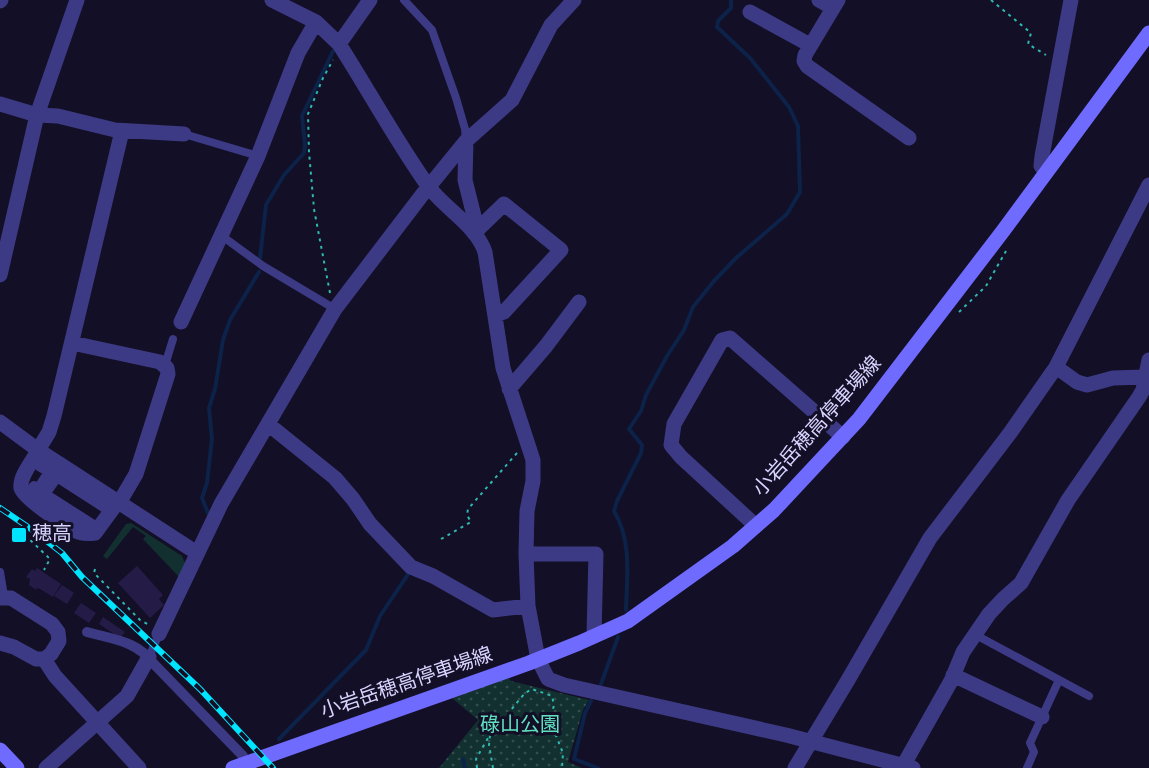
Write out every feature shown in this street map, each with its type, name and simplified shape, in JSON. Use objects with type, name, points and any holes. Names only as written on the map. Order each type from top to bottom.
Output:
[{"type":"main road","name":"小岩岳穂高停車場線","points":[[238,762],[538,659],[594,636],[628,621],[733,546],[774,510],[843,437],[916,345],[1149,33]]},
{"type":"main road","points":[[0,750],[16,768]]},
{"type":"street","points":[[0,275],[37,115],[76,0]]},
{"type":"street","points":[[272,0],[316,22],[339,44],[429,187],[483,243],[496,315],[499,348],[534,471],[527,511],[528,606],[538,659],[548,679],[564,686],[629,699],[908,767],[963,652],[974,634],[1003,598],[1021,583],[1068,500],[1139,397],[1143,390],[1149,360]]},
{"type":"street","points":[[339,44],[370,0]]},
{"type":"street","points":[[160,632],[221,504],[334,308],[466,141],[512,100],[551,26],[574,0]]},
{"type":"street","points":[[819,0],[835,4],[805,55],[804,61],[807,66],[909,138]]},
{"type":"street","points":[[1046,172],[1041,166],[1042,156],[1071,0]]},
{"type":"street","points":[[750,12],[810,45]]},
{"type":"street","points":[[181,322],[258,156],[298,53],[316,22]]},
{"type":"street","points":[[0,104],[37,115],[58,116],[122,131],[184,134]]},
{"type":"street","points":[[72,343],[160,362],[167,368],[168,374],[136,474],[112,504],[95,533],[88,534],[77,531],[30,500],[21,488],[21,481],[49,432],[122,131]]},
{"type":"street","points":[[466,141],[465,180],[475,220],[474,233]]},
{"type":"street","points":[[795,768],[930,538],[1010,433],[1056,367],[1149,185]]},
{"type":"street","points":[[474,233],[504,204],[561,250],[504,312],[496,315]]},
{"type":"street","points":[[509,389],[546,346],[579,302]]},
{"type":"street","points":[[756,526],[681,458],[671,445],[674,424],[722,340],[730,338],[843,437]]},
{"type":"street","points":[[1056,367],[1077,382],[1087,385],[1113,378],[1144,377]]},
{"type":"street","points":[[0,422],[112,504]]},
{"type":"street","points":[[268,424],[335,478],[370,524],[411,567],[433,576],[493,610],[528,606]]},
{"type":"street","points":[[112,504],[105,508],[57,477],[45,494],[92,524],[80,525],[33,494],[31,490],[34,486],[38,489],[49,472],[39,466],[47,463],[104,500],[112,504],[197,553]]},
{"type":"street","points":[[526,554],[596,554],[594,636]]},
{"type":"street","points":[[0,643],[14,647],[36,659],[51,654],[59,640],[58,632],[52,624],[11,598],[2,597]]},
{"type":"street","points":[[87,632],[137,647],[149,657],[238,762]]},
{"type":"street","points":[[46,768],[96,721],[127,696],[149,657]]},
{"type":"street","points":[[44,658],[55,676],[139,768]]},
{"type":"street","points":[[953,675],[1042,717]]},
{"type":"lane","points":[[404,0],[432,30],[456,98],[466,141]]},
{"type":"lane","points":[[184,134],[258,156]]},
{"type":"lane","points":[[222,236],[262,266],[334,308]]},
{"type":"lane","points":[[165,365],[173,339]]},
{"type":"lane","points":[[0,572],[2,597]]},
{"type":"lane","points":[[149,657],[160,632]]},
{"type":"lane","points":[[974,634],[1089,696]]},
{"type":"lane","points":[[1028,768],[1034,752],[1030,743],[1059,680]]},
{"type":"path","points":[[990,0],[1031,33],[1028,44],[1052,59],[1060,59]]},
{"type":"path","points":[[334,308],[314,209],[308,114],[323,78],[337,53],[339,44]]},
{"type":"path","points":[[441,539],[471,522],[467,515],[468,509],[527,442]]},
{"type":"path","points":[[25,535],[50,559],[44,570]]},
{"type":"path","points":[[95,570],[94,573],[140,620],[160,632]]},
{"type":"path","points":[[477,768],[476,759],[490,735],[525,693],[532,689],[552,696],[554,705],[550,721],[563,753],[562,768]]},
{"type":"path","points":[[490,735],[489,745],[493,768]]},
{"type":"green space","points":[[131,523],[182,556],[185,563],[179,577],[143,539],[146,536],[133,527],[107,559],[103,556],[126,524]]},
{"type":"green space","name":"碌山公園","points":[[509,678],[511,681],[589,700],[583,710],[568,762],[582,768],[439,768],[478,720],[452,698]]},
{"type":"building","points":[[137,566],[163,595],[159,599],[164,605],[150,618],[118,583]]},
{"type":"building","name":"穂高","points":[[37,568],[61,584],[53,597],[29,585],[30,579],[26,577],[32,569],[35,571]]},
{"type":"building","points":[[62,585],[74,593],[67,604],[54,596]]},
{"type":"building","points":[[81,603],[96,613],[89,623],[74,613]]},
{"type":"building","points":[[103,617],[125,632],[120,638],[99,624]]},
{"type":"waterway","points":[[626,610],[626,547],[624,534],[614,511],[641,453],[642,445],[629,429],[641,411],[646,395],[667,356],[684,330],[693,307],[736,258],[787,214],[800,192],[798,126],[789,107],[750,58],[717,27],[718,21],[731,8],[731,0]]},
{"type":"waterway","points":[[260,258],[266,205],[284,175],[304,153],[302,116],[333,51]]},
{"type":"waterway","points":[[208,513],[202,498],[207,483],[212,439],[209,408],[215,389],[223,340],[230,320],[259,272]]},
{"type":"waterway","points":[[279,739],[366,650],[380,616],[409,573]]},
{"type":"waterway","points":[[601,684],[618,637]]},
{"type":"waterway","points":[[591,701],[585,713],[574,759],[598,768]]},
{"type":"waterway","points":[[463,759],[465,768]]},
{"type":"railway","points":[[0,508],[62,553],[82,577],[200,689],[273,768]]},
{"type":"place","name":"穂高","points":[[19,535]]}]
